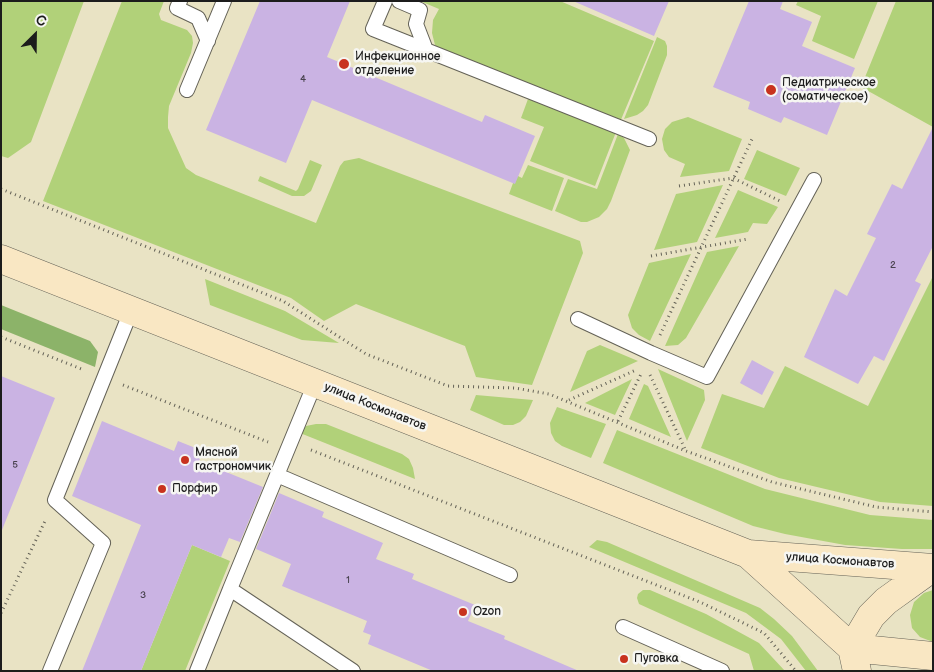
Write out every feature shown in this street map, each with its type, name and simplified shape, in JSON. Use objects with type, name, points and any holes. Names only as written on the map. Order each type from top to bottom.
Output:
[{"type":"main road","name":"улица Космонавтов","points":[[1,259],[748,554],[932,568]]},
{"type":"main road","name":"улица Космонавтов","points":[[748,554],[854,660]]},
{"type":"main road","points":[[932,568],[886,600],[871,616],[854,660],[933,656]]},
{"type":"lane","points":[[180,1],[177,8],[198,18],[208,41]]},
{"type":"lane","points":[[187,90],[224,1]]},
{"type":"lane","points":[[385,1],[373,29],[649,139]]},
{"type":"lane","points":[[399,1],[420,10],[416,24],[426,50]]},
{"type":"lane","points":[[578,319],[648,359],[707,377],[814,180]]},
{"type":"lane","points":[[50,671],[103,543],[55,500],[131,311]]},
{"type":"lane","points":[[197,671],[314,383]]},
{"type":"lane","points":[[277,475],[510,575]]},
{"type":"lane","points":[[230,589],[353,671]]},
{"type":"lane","points":[[623,627],[722,671]]},
{"type":"path","points":[[618,421],[753,137]]},
{"type":"path","points":[[679,186],[733,178],[798,210]]},
{"type":"path","points":[[1,189],[283,301],[366,354],[448,386],[515,388],[549,394],[568,400],[686,451],[772,482],[876,508],[933,512]]},
{"type":"path","points":[[651,256],[748,239]]},
{"type":"path","points":[[1,337],[287,449],[310,450],[700,602],[764,633],[796,671]]},
{"type":"path","points":[[568,400],[648,359]]},
{"type":"path","points":[[648,359],[686,451]]},
{"type":"path","points":[[1,613],[55,500]]},
{"type":"green space","points":[[1,1],[84,1],[31,142],[8,158],[1,156]]},
{"type":"green space","points":[[122,1],[164,1],[159,14],[161,20],[187,30],[192,36],[191,53],[169,106],[168,128],[186,168],[196,175],[316,223],[340,166],[344,161],[359,158],[580,241],[583,253],[532,385],[476,377],[465,346],[356,304],[324,321],[291,298],[43,201]]},
{"type":"green space","points":[[420,1],[560,1],[654,41],[620,122],[446,54],[435,45],[432,33],[433,20],[439,9]]},
{"type":"green space","points":[[798,1],[878,1],[854,59],[812,41],[821,16],[796,5]]},
{"type":"green space","points":[[896,1],[933,1],[933,127],[861,87]]},
{"type":"green space","points":[[657,37],[665,41],[667,55],[648,105],[637,115],[624,119]]},
{"type":"green space","points":[[528,99],[616,132],[595,186],[530,161],[544,127],[521,118]]},
{"type":"green space","points":[[688,117],[742,139],[729,171],[680,177],[685,164],[669,157],[664,150],[662,139],[665,129],[672,122]]},
{"type":"green space","points":[[618,134],[624,138],[630,150],[607,209],[599,217],[587,222],[581,222],[555,211],[568,179],[597,189]]},
{"type":"green space","points":[[757,150],[800,168],[786,196],[744,179]]},
{"type":"green space","points":[[310,160],[322,165],[311,191],[304,196],[292,196],[258,181],[260,176],[296,191]]},
{"type":"green space","points":[[528,165],[564,178],[552,211],[509,194],[516,175],[522,178]]},
{"type":"green space","points":[[723,185],[697,242],[654,250],[676,194]]},
{"type":"green space","points":[[738,190],[778,207],[767,224],[753,223],[748,232],[715,238]]},
{"type":"green space","points":[[739,246],[686,338],[678,345],[665,346],[707,252]]},
{"type":"green space","points":[[691,254],[650,341],[639,335],[632,328],[628,315],[649,263]]},
{"type":"green space","points":[[933,276],[933,506],[880,502],[779,478],[701,448],[722,394],[764,408],[785,366],[868,406]]},
{"type":"green space","points":[[205,279],[285,311],[339,343],[302,340],[210,305]]},
{"type":"green space","points":[[1,305],[90,341],[98,352],[95,367],[1,329]]},
{"type":"green space","points":[[600,345],[638,361],[570,392],[587,351]]},
{"type":"green space","points":[[658,369],[704,390],[705,400],[687,441]]},
{"type":"green space","points":[[632,379],[615,415],[585,403]]},
{"type":"green space","points":[[644,384],[648,386],[671,437],[629,419]]},
{"type":"green space","points":[[476,395],[533,400],[526,416],[520,422],[513,425],[504,425],[470,410]]},
{"type":"green space","points":[[557,407],[606,424],[591,458],[562,446],[555,441],[551,433],[550,423]]},
{"type":"green space","points":[[326,424],[402,454],[409,459],[415,479],[300,433],[306,426]]},
{"type":"green space","points":[[617,430],[765,489],[870,515],[933,520],[933,549],[845,545],[753,526],[603,463]]},
{"type":"green space","points":[[597,540],[607,542],[760,608],[792,636],[818,671],[806,671],[781,639],[746,613],[589,547]]},
{"type":"green space","points":[[192,545],[230,561],[185,671],[141,671]]},
{"type":"green space","points":[[643,590],[650,590],[706,614],[759,643],[785,671],[754,671],[749,654],[639,604],[638,594]]},
{"type":"green space","points":[[933,590],[933,642],[920,637],[912,628],[910,615],[914,602],[924,593]]},
{"type":"building","points":[[260,1],[350,1],[327,57],[482,122],[485,115],[535,136],[515,184],[312,100],[286,163],[206,130]]},
{"type":"building","points":[[573,1],[669,1],[654,36]]},
{"type":"building","points":[[749,1],[783,1],[780,9],[812,22],[802,46],[855,68],[827,135],[784,117],[781,123],[748,109],[750,102],[713,87]]},
{"type":"building","points":[[933,127],[933,246],[915,281],[921,284],[884,361],[874,356],[858,384],[804,357],[835,289],[847,296],[876,238],[867,234],[892,184],[902,189]]},
{"type":"building","points":[[752,360],[774,372],[762,395],[740,383]]},
{"type":"building","points":[[1,376],[55,398],[2,530],[1,529]]},
{"type":"building","name":"Порфир","points":[[102,421],[174,451],[178,441],[203,451],[199,461],[263,487],[240,542],[229,538],[221,557],[192,545],[141,671],[82,671],[141,525],[72,496]]},
{"type":"building","points":[[279,493],[324,512],[322,517],[383,543],[376,559],[414,574],[412,579],[475,605],[468,621],[505,636],[504,639],[579,671],[433,671],[368,644],[371,635],[363,632],[367,621],[282,586],[291,564],[256,549]]},
{"type":"place","name":"Инфекционное отделение","points":[[344,64]]},
{"type":"place","name":"Педиатрическое (соматическое)","points":[[771,90]]},
{"type":"place","name":"Мясной гастрономчик","points":[[185,460]]},
{"type":"place","name":"Порфир","points":[[162,489]]},
{"type":"place","name":"Ozon","points":[[463,612]]},
{"type":"place","name":"Пуговка","points":[[624,659]]}]
